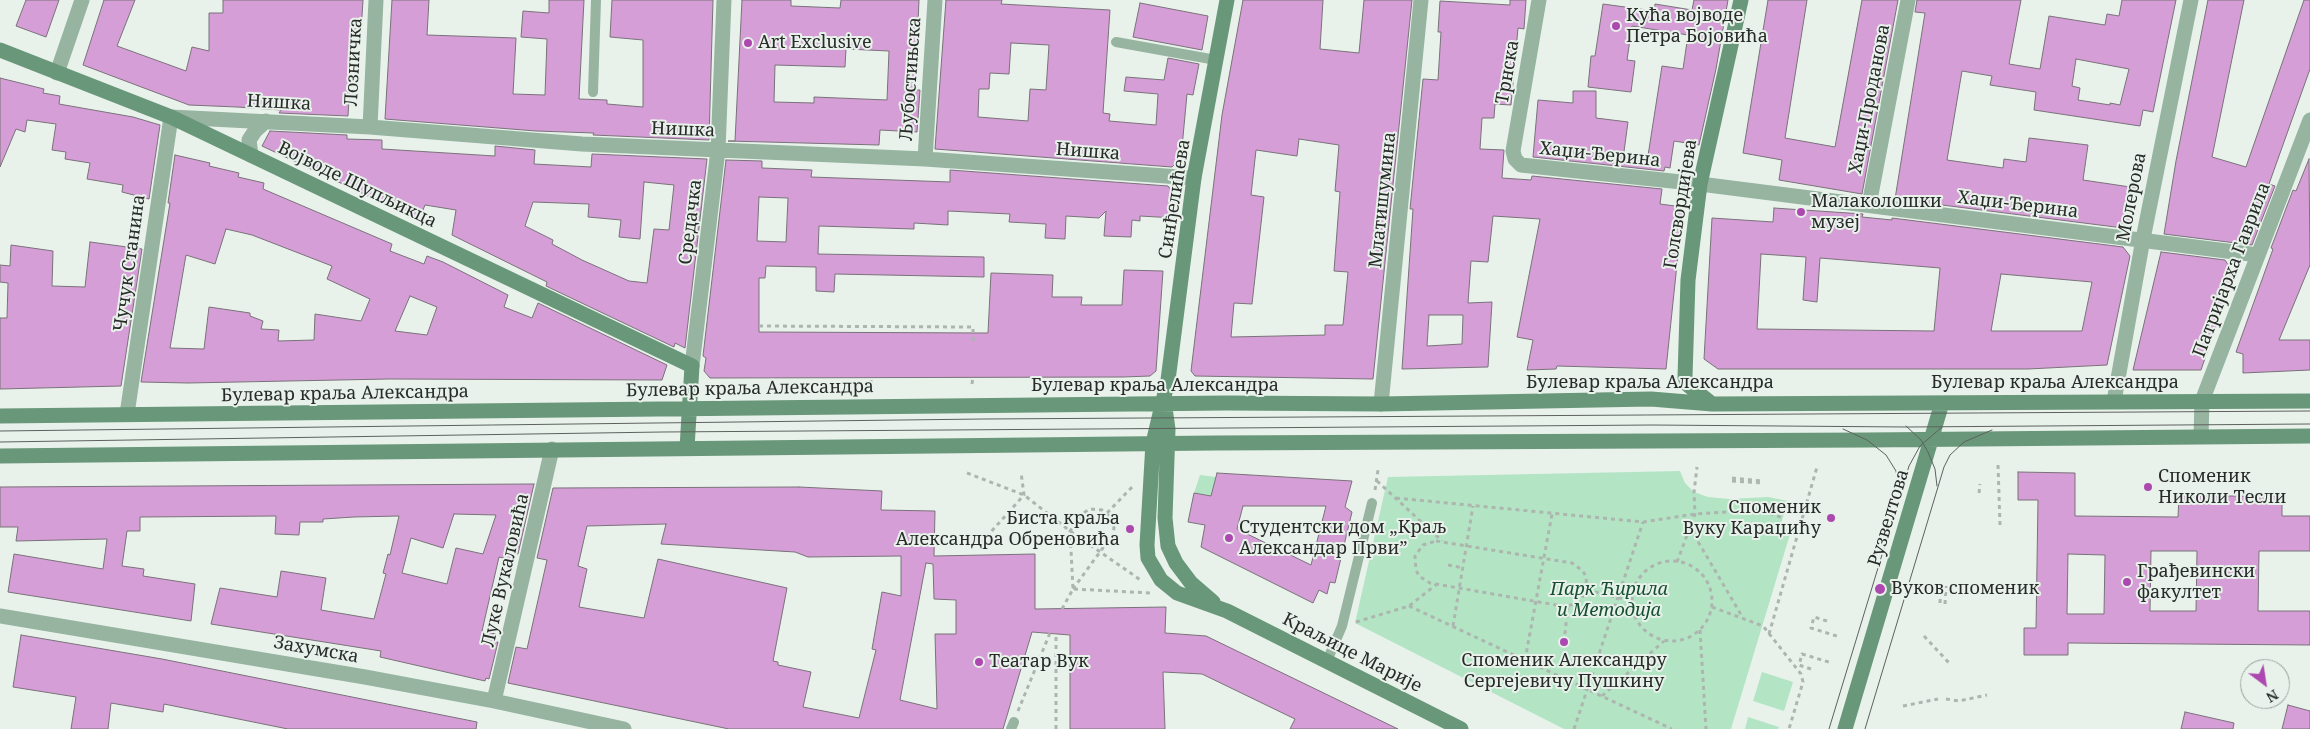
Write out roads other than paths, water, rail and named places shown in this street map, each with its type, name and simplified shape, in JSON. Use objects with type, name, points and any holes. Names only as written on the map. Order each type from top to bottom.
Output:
[{"type":"main road","name":"Синђелићева","points":[[1164,404],[1194,178],[1227,0]]},
{"type":"main road","name":"Голсвордијева","points":[[1712,404],[1688,385],[1684,373],[1688,280],[1700,184],[1741,0]]},
{"type":"main road","name":"Војводе Шупљикца","points":[[0,50],[171,117],[692,366]]},
{"type":"main road","name":"Средачка","points":[[688,448],[692,366]]},
{"type":"main road","name":"Булевар краља Александра","points":[[0,416],[689,408],[1381,404],[1651,398],[1712,404],[2310,401]]},
{"type":"main road","name":"Рузвелтова","points":[[1846,729],[1942,403]]},
{"type":"main road","name":"Краљице Марије","points":[[1164,404],[1147,545],[1148,558],[1161,580],[1177,593],[1226,611],[1327,660],[1461,729]]},
{"type":"main road","points":[[0,456],[1160,443],[1932,440],[2310,436]]},
{"type":"main road","name":"Краљице Марије","points":[[1160,443],[1168,546],[1176,563],[1191,583],[1226,611]]},
{"type":"street","points":[[57,73],[82,0]]},
{"type":"street","name":"Лозничка","points":[[370,127],[376,0]]},
{"type":"street","name":"Средачка","points":[[692,366],[718,150],[724,0]]},
{"type":"street","name":"Љубостињска","points":[[925,160],[935,0]]},
{"type":"street","name":"Млатишумина","points":[[1381,404],[1421,0]]},
{"type":"street","name":"Трнска","points":[[1513,151],[1540,0]]},
{"type":"street","name":"Хаџи-Проданова","points":[[1870,205],[1908,0]]},
{"type":"street","name":"Молерова","points":[[2114,401],[2143,239],[2190,0]]},
{"type":"street","name":"Нишка","points":[[171,117],[370,127],[515,140],[925,160],[1194,178]]},
{"type":"street","name":"Чучук Станина","points":[[127,414],[171,117]]},
{"type":"street","name":"Патријарха Гаврила","points":[[2201,436],[2202,401],[2310,120]]},
{"type":"street","points":[[251,155],[249,140],[266,121]]},
{"type":"street","name":"Хаџи-Ђерина","points":[[1513,151],[1515,160],[1521,164],[1700,184],[2258,255]]},
{"type":"street","name":"Луке Вукаловића","points":[[494,701],[552,449]]},
{"type":"street","name":"Захумска","points":[[0,616],[494,701],[569,724],[624,729]]},
{"type":"lane","points":[[593,92],[596,0]]},
{"type":"lane","points":[[1116,42],[1216,60]]},
{"type":"lane","points":[[1327,660],[1342,626],[1372,503]]},
{"type":"tram line","points":[[0,431],[983,419],[2310,411]]},
{"type":"tram line","points":[[0,442],[662,432],[1653,425],[1908,427],[2310,424]]},
{"type":"tram line","points":[[1906,426],[1921,440],[1928,452],[1935,469],[1937,486]]},
{"type":"tram line","points":[[1829,729],[1909,466],[1920,446],[1942,427]]},
{"type":"tram line","points":[[1843,429],[1867,440],[1886,455],[1896,471],[1899,491]]},
{"type":"tram line","points":[[1865,729],[1944,467],[1950,455],[1964,442],[1992,430]]},
{"type":"place","name":"Кућа војводе Петра Бојовића","points":[[1616,26]]},
{"type":"place","name":"Art Exclusive","points":[[748,43]]},
{"type":"place","name":"Малаколошки музеј","points":[[1801,212]]},
{"type":"place","name":"Споменик Николи Тесли","points":[[2148,487]]},
{"type":"place","name":"Споменик Вуку Караџићу","points":[[1831,518]]},
{"type":"place","name":"Биста краља Александра Обреновића","points":[[1130,529]]},
{"type":"place","name":"Студентски дом „Краљ Александар Први”","points":[[1229,538]]},
{"type":"place","name":"Грађевински факултет","points":[[2127,582]]},
{"type":"place","name":"Вуков споменик","points":[[1880,589]]},
{"type":"place","name":"Споменик Александру Сергејевичу Пушкину","points":[[1564,642]]},
{"type":"place","name":"Театар Вук","points":[[979,662]]},
{"type":"park label","name":"Парк Ћирила и Методија","points":[[1609,600]]}]
